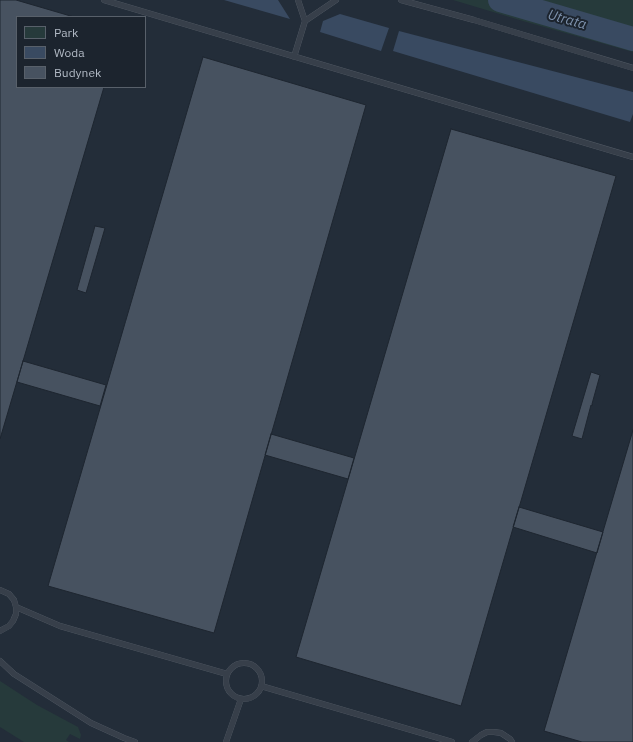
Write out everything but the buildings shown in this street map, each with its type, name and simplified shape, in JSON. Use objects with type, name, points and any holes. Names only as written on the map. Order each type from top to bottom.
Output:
[{"type":"lane","points":[[104,0],[633,157]]},
{"type":"lane","points":[[294,57],[305,20],[298,0]]},
{"type":"lane","points":[[305,20],[336,0]]},
{"type":"lane","points":[[401,0],[474,20],[633,68]]},
{"type":"lane","points":[[0,590],[10,594],[16,607],[14,621],[0,631]]},
{"type":"lane","points":[[16,607],[60,626],[227,674]]},
{"type":"lane","points":[[0,661],[14,674],[90,723],[135,742]]},
{"type":"lane","points":[[242,663],[249,664],[259,670],[262,681],[261,686],[259,691],[251,698],[241,699],[231,694],[228,690],[226,685],[227,674],[229,670],[236,665],[242,663]]},
{"type":"lane","points":[[261,686],[452,742]]},
{"type":"lane","points":[[226,742],[241,699]]},
{"type":"lane","points":[[229,731],[230,742]]},
{"type":"lane","points":[[472,742],[481,734],[494,732],[501,733],[512,742]]},
{"type":"green space","points":[[453,0],[633,0],[633,52],[523,21]]},
{"type":"green space","points":[[0,681],[37,705],[78,727],[81,735],[80,739],[70,734],[66,740],[69,742],[24,742],[0,727]]},
{"type":"water","points":[[224,0],[278,0],[290,19]]},
{"type":"water","points":[[340,14],[389,28],[381,51],[320,32],[323,21]]},
{"type":"water","points":[[399,31],[633,92],[633,114],[630,122],[393,51]]},
{"type":"waterway","name":"Utrata","points":[[500,0],[633,39]]}]
